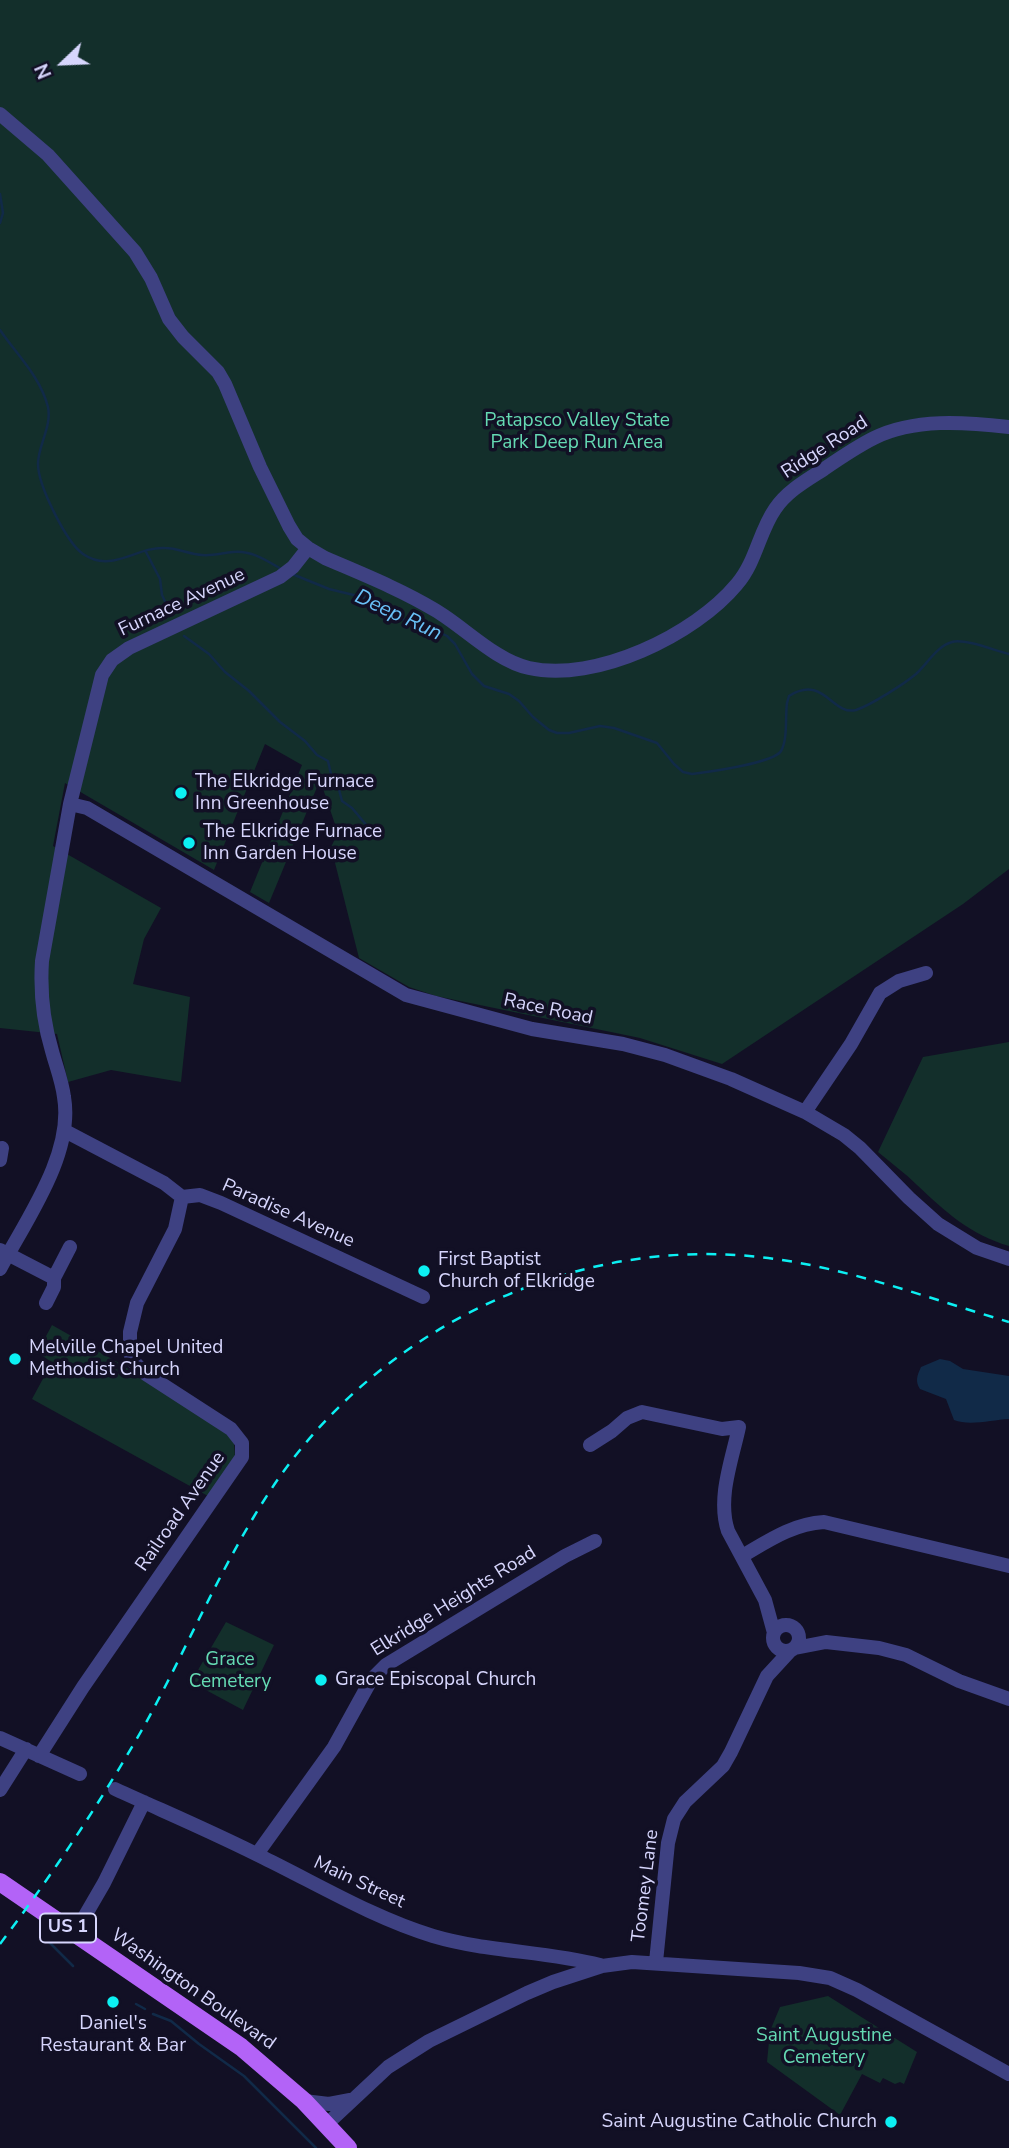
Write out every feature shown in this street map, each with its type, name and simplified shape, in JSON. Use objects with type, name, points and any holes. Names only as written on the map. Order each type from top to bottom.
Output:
[{"type":"main road","name":"Washington Boulevard","points":[[0,1882],[241,2047],[304,2101],[348,2148]]},
{"type":"street","points":[[0,114],[48,155],[140,259],[169,319],[218,372],[225,384],[260,467],[289,526],[297,539],[308,548]]},
{"type":"street","name":"Ridge Road","points":[[308,548],[433,609],[514,663],[542,670],[575,670],[644,651],[705,614],[746,573],[780,503],[796,488],[874,438],[908,426],[944,423],[1009,427]]},
{"type":"street","name":"Furnace Avenue","points":[[0,1269],[4,1252],[47,1180],[60,1151],[65,1131],[64,1095],[46,1030],[41,977],[44,946],[70,804],[102,675],[112,660],[138,643],[280,577],[293,567],[308,548]]},
{"type":"street","name":"Race Road","points":[[70,804],[87,808],[406,995],[532,1029],[623,1044],[665,1055],[730,1079],[805,1112],[844,1135],[860,1148],[938,1224],[961,1240],[1009,1259]]},
{"type":"street","points":[[805,1112],[851,1044],[880,993],[899,981],[926,973]]},
{"type":"street","name":"Paradise Avenue","points":[[65,1131],[164,1183],[182,1197],[200,1195],[221,1203],[423,1297]]},
{"type":"street","name":"Railroad Avenue","points":[[0,1790],[33,1753],[83,1687],[242,1457],[242,1443],[232,1429],[146,1374],[133,1362],[130,1353],[130,1332],[136,1303],[175,1228],[182,1197]]},
{"type":"street","points":[[46,1303],[54,1287],[54,1278],[70,1247]]},
{"type":"street","points":[[4,1252],[54,1278]]},
{"type":"street","points":[[590,1445],[627,1418],[642,1412],[722,1430],[739,1427],[722,1508],[728,1531],[765,1600],[774,1637],[782,1650],[826,1642],[852,1643],[905,1655],[959,1681],[1009,1699]]},
{"type":"street","points":[[742,1556],[789,1529],[824,1522],[1009,1566]]},
{"type":"street","name":"Elkridge Heights Road","points":[[257,1854],[327,1758],[365,1689],[379,1671],[483,1605],[595,1541]]},
{"type":"street","points":[[765,1600],[799,1637],[792,1649]]},
{"type":"street","points":[[774,1637],[779,1628],[792,1627],[826,1642]]},
{"type":"street","name":"Toomey Lane","points":[[768,1676],[774,1637]]},
{"type":"street","name":"Toomey Lane","points":[[656,1962],[668,1843],[674,1819],[685,1802],[723,1766],[768,1676],[792,1649]]},
{"type":"street","points":[[0,1738],[80,1774]]},
{"type":"street","name":"Main Street","points":[[115,1789],[257,1854],[369,1910],[435,1936],[602,1966]]},
{"type":"street","points":[[75,1933],[104,1883],[144,1802]]},
{"type":"street","points":[[327,2124],[388,2067],[429,2040],[527,1993],[602,1966],[632,1962],[799,1973],[830,1978],[869,1996],[1009,2074]]},
{"type":"street","points":[[304,2101],[329,2104],[351,2100]]},
{"type":"green space","name":"Patapsco Valley State Park Deep Run Area","points":[[0,0],[1009,0],[1009,869],[963,904],[722,1064],[640,1038],[436,996],[409,987],[359,958],[331,847],[338,833],[320,780],[269,903],[250,892],[302,765],[265,744],[214,870],[65,783],[53,846],[161,908],[144,939],[133,984],[190,997],[181,1082],[111,1070],[68,1082],[57,1034],[0,1028]]},
{"type":"green space","points":[[1009,1042],[1009,1246],[970,1229],[878,1152],[923,1057]]},
{"type":"green space","points":[[52,1325],[119,1363],[227,1433],[234,1443],[235,1457],[208,1496],[32,1399],[52,1362],[37,1353]]},
{"type":"green space","name":"Grace Cemetery","points":[[226,1622],[274,1645],[243,1710],[191,1682]]},
{"type":"green space","name":"Saint Augustine Cemetery","points":[[828,1996],[917,2052],[904,2084],[895,2084],[883,2078],[880,2083],[862,2074],[840,2115],[767,2062],[770,2031],[780,2007]]},
{"type":"water","points":[[940,1359],[950,1361],[963,1369],[1009,1376],[1009,1419],[974,1423],[954,1420],[946,1399],[920,1389],[917,1383],[921,1367]]},
{"type":"waterway","name":"Deep Run","points":[[0,194],[3,213],[0,223]]},
{"type":"waterway","name":"Deep Run","points":[[0,330],[40,385],[49,414],[39,457],[39,473],[61,526],[83,554],[104,561],[170,548],[206,555],[240,552],[259,557],[283,570]]},
{"type":"waterway","points":[[146,552],[160,579],[162,595],[171,614]]},
{"type":"waterway","name":"Deep Run","points":[[292,574],[329,589],[370,599],[396,617],[447,636],[455,644],[472,674],[484,686],[509,694],[549,730],[569,733],[600,726],[614,728],[657,743],[683,772],[692,774],[740,766],[776,755],[781,751],[785,740],[789,696],[801,691],[819,692],[840,707],[856,710],[904,683],[937,651],[952,642],[972,643],[1009,654]]},
{"type":"waterway","points":[[184,636],[209,654],[280,722],[305,741],[317,755],[328,761],[342,801],[352,808],[373,833]]},
{"type":"waterway","points":[[43,1936],[73,1966]]},
{"type":"waterway","points":[[136,2004],[145,2009]]},
{"type":"waterway","points":[[153,2014],[171,2021],[244,2076],[316,2148]]},
{"type":"railway","points":[[0,1944],[75,1838],[127,1756],[237,1546],[272,1488],[315,1432],[366,1382],[422,1340],[484,1305],[550,1279],[618,1262],[688,1254],[791,1261],[854,1275],[1009,1322]]},
{"type":"place","name":"The Elkridge Furnace Inn Greenhouse","points":[[181,793]]},
{"type":"place","name":"The Elkridge Furnace Inn Garden House","points":[[189,843]]},
{"type":"place","name":"First Baptist Church of Elkridge","points":[[424,1271]]},
{"type":"place","name":"Melville Chapel United Methodist Church","points":[[15,1359]]},
{"type":"place","name":"Grace Episcopal Church","points":[[321,1680]]},
{"type":"place","name":"Daniel's Restaurant & Bar","points":[[113,2002]]},
{"type":"place","name":"Saint Augustine Catholic Church","points":[[891,2122]]}]
